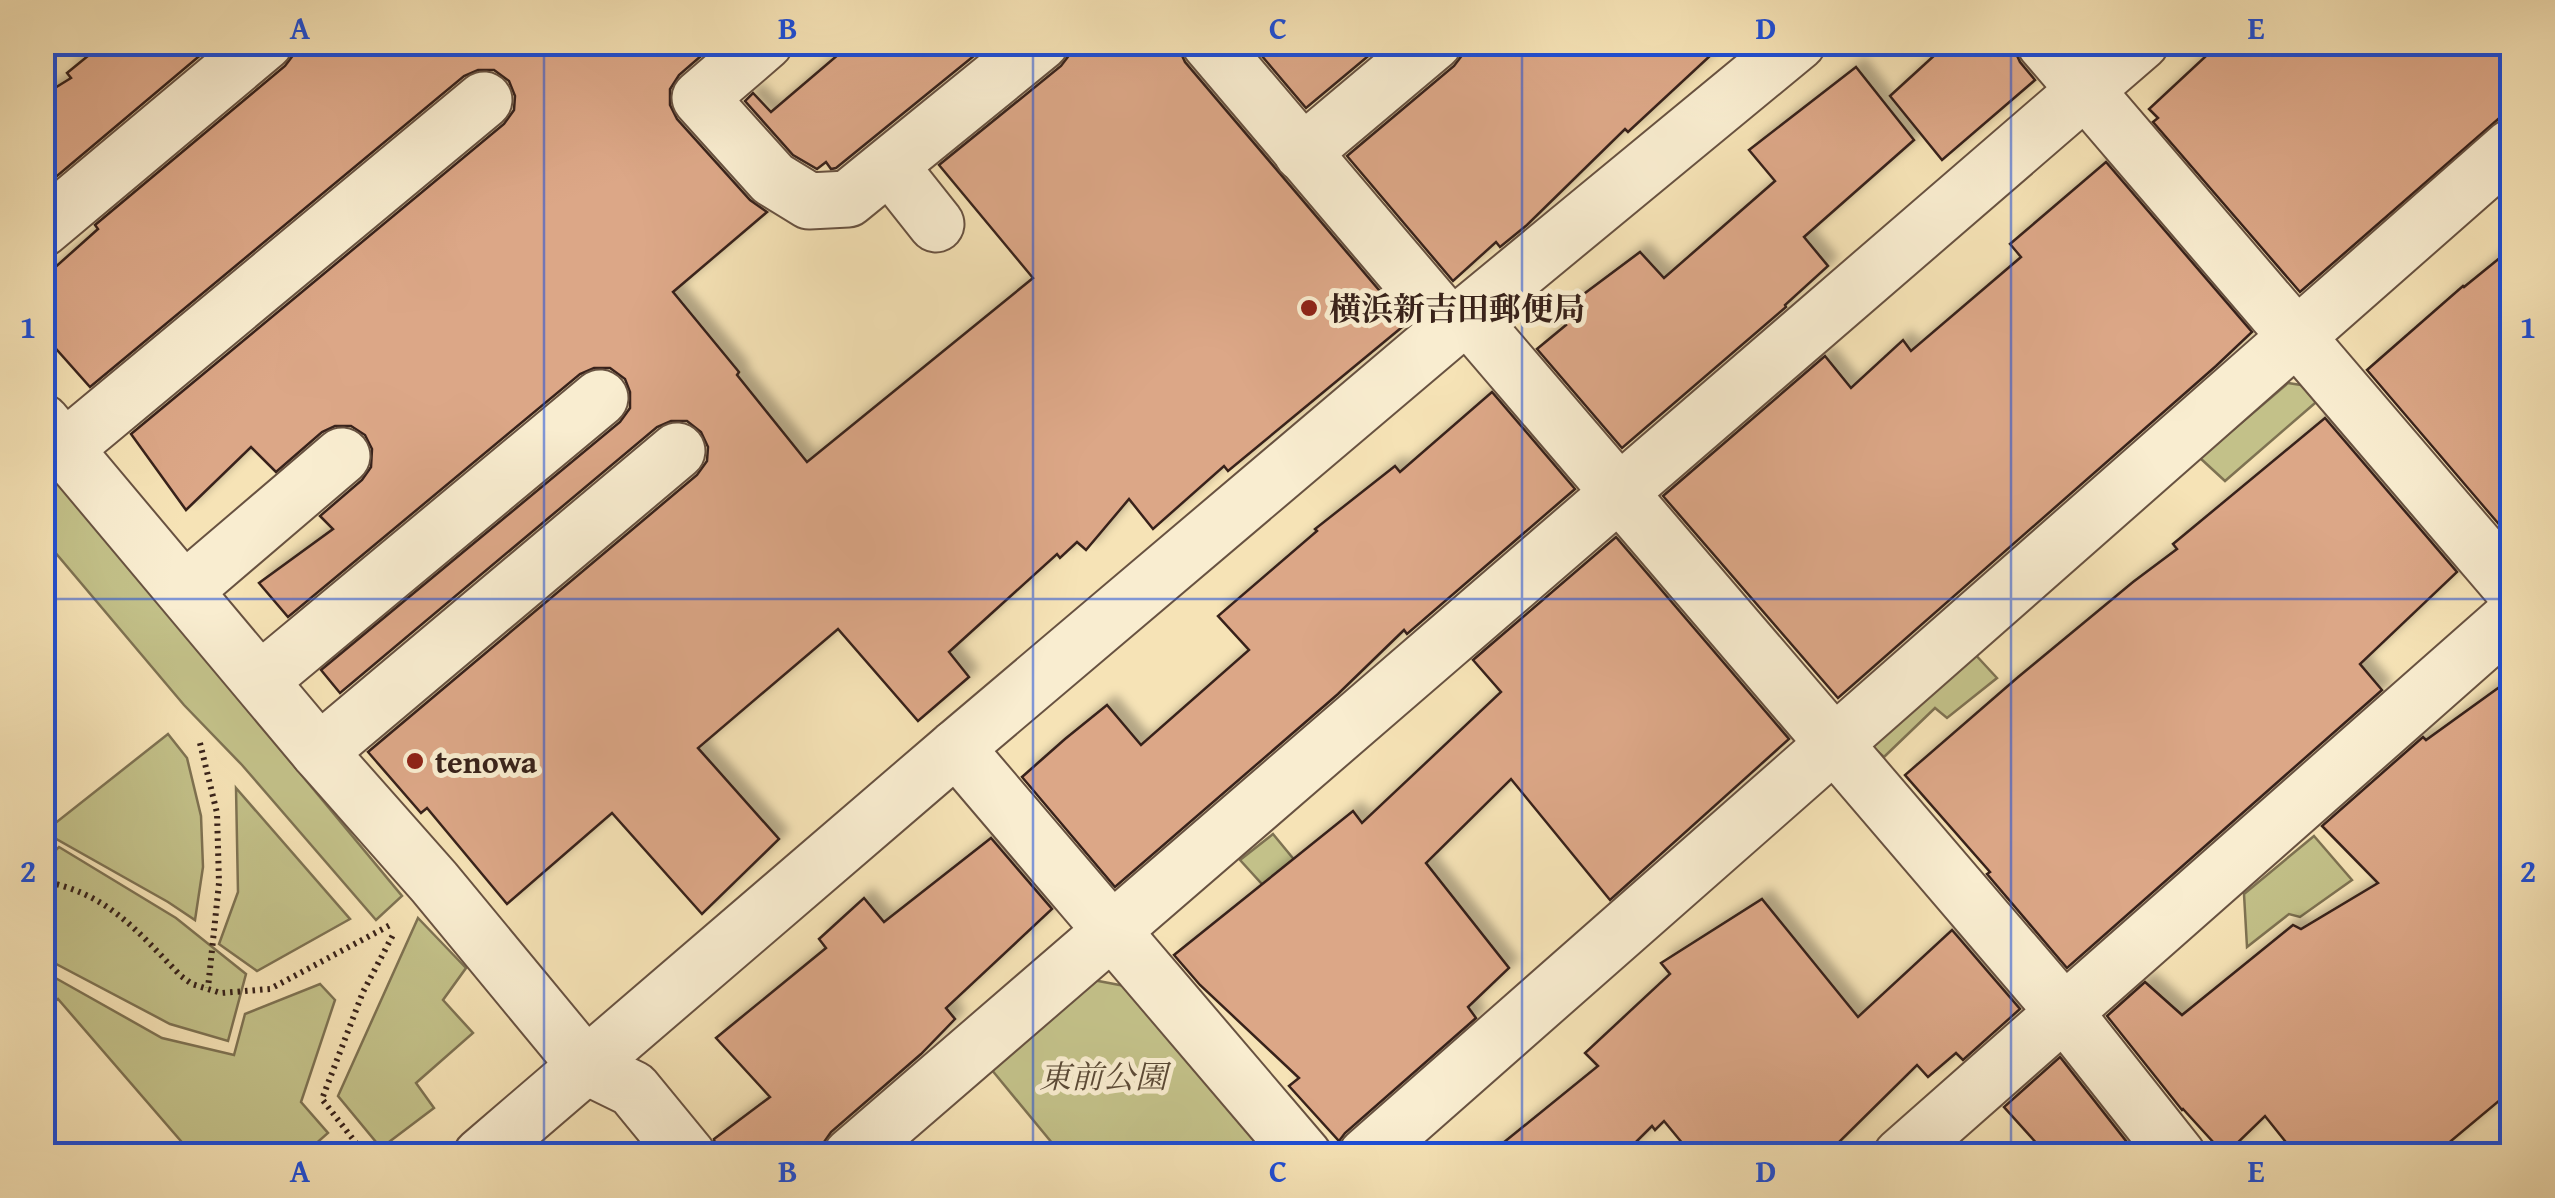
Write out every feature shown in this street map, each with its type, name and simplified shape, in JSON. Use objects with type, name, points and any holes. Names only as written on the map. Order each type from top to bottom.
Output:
[{"type":"street","points":[[42,229],[265,42]]},
{"type":"street","points":[[765,42],[700,98],[773,179],[809,202],[848,200],[1041,42]]},
{"type":"street","points":[[1209,42],[1302,153],[1620,492],[2064,1012],[2178,1156]]},
{"type":"street","points":[[1302,153],[1434,42]]},
{"type":"street","points":[[480,1156],[1459,321],[1798,42]]},
{"type":"street","points":[[2044,42],[2512,588]]},
{"type":"street","points":[[851,1156],[2141,42]]},
{"type":"street","points":[[484,100],[53,435],[586,1066],[634,1089],[688,1156]]},
{"type":"street","points":[[1366,1156],[2512,147]]},
{"type":"street","points":[[890,166],[936,224]]},
{"type":"street","points":[[261,680],[600,398]]},
{"type":"street","points":[[320,752],[677,451]]},
{"type":"street","points":[[185,590],[342,456]]},
{"type":"street","points":[[1901,1156],[2512,617]]},
{"type":"street","points":[[956,748],[1304,1156]]},
{"type":"path","points":[[200,743],[217,813],[219,884],[208,988]]},
{"type":"path","points":[[42,881],[72,888],[119,913],[181,976],[192,984],[220,992],[270,989],[402,918],[363,992],[322,1099],[366,1156]]},
{"type":"green space","points":[[2288,383],[2314,387],[2322,397],[2225,481],[2200,458]]},
{"type":"green space","points":[[42,462],[402,896],[376,920],[242,765],[184,705],[43,538]]},
{"type":"green space","points":[[1972,651],[1997,678],[1947,718],[1935,708],[1884,757],[1869,744]]},
{"type":"green space","points":[[168,734],[187,758],[201,816],[203,867],[195,920],[44,832]]},
{"type":"green space","points":[[236,788],[350,919],[257,971],[219,944],[238,892]]},
{"type":"green space","points":[[1273,834],[1348,925],[1321,949],[1240,860]]},
{"type":"green space","points":[[2314,836],[2352,880],[2300,917],[2289,914],[2247,947],[2244,894]]},
{"type":"green space","points":[[59,847],[176,918],[246,974],[228,1041],[170,1024],[43,957],[43,862]]},
{"type":"green space","points":[[418,918],[466,968],[443,1000],[473,1033],[416,1083],[434,1108],[381,1148],[338,1096]]},
{"type":"green space","points":[[43,971],[162,1038],[234,1055],[245,1014],[320,984],[335,1000],[301,1102],[328,1133],[303,1155],[193,1155],[58,999],[43,1011]]},
{"type":"green space","name":"東前公園","points":[[1093,980],[1130,987],[1269,1155],[1062,1155],[991,1069]]},
{"type":"building","points":[[105,42],[216,42],[57,176],[42,158],[42,96],[71,78],[67,73]]},
{"type":"building","points":[[295,42],[703,42],[709,49],[679,75],[670,89],[670,105],[677,119],[750,200],[767,212],[673,292],[807,462],[1033,278],[939,165],[1061,66],[1070,54],[1071,42],[1179,42],[1185,62],[1407,323],[1228,471],[1224,466],[1153,529],[1129,499],[1086,550],[1077,542],[1060,558],[1057,554],[949,652],[969,677],[918,721],[838,629],[698,748],[779,839],[702,914],[612,813],[507,904],[427,808],[421,813],[368,752],[697,475],[707,461],[708,447],[701,432],[687,421],[671,421],[657,427],[340,693],[321,670],[620,422],[630,408],[625,379],[610,368],[594,368],[580,374],[288,617],[259,583],[333,529],[320,516],[362,480],[371,467],[372,449],[365,435],[351,426],[335,426],[322,432],[276,472],[251,447],[186,510],[131,434],[504,124],[514,110],[515,96],[509,81],[494,70],[478,70],[464,76],[90,387],[42,333],[42,279],[98,229],[95,225],[285,66],[294,54]]},
{"type":"building","points":[[853,42],[991,42],[836,168],[831,169],[826,162],[817,169],[793,155],[745,101],[753,93],[771,112]]},
{"type":"building","points":[[1250,42],[1385,42],[1306,108]]},
{"type":"building","points":[[1464,42],[1725,42],[1628,132],[1625,129],[1527,225],[1500,247],[1496,242],[1453,281],[1347,156],[1454,66],[1463,54]]},
{"type":"building","points":[[1949,42],[2014,42],[2020,62],[2035,80],[1942,160],[1890,96]]},
{"type":"building","points":[[2221,42],[2512,42],[2512,107],[2300,292],[2153,122],[2158,118],[2149,109]]},
{"type":"building","points":[[1856,67],[1914,140],[1804,237],[1828,266],[1622,448],[1537,349],[1566,325],[1557,314],[1640,252],[1664,278],[1775,181],[1749,150]]},
{"type":"building","points":[[2106,162],[2252,332],[1838,698],[1663,496],[1825,356],[1851,388],[1903,340],[1911,351],[2021,257],[2010,244]]},
{"type":"building","points":[[2512,248],[2512,520],[2503,529],[2367,370]]},
{"type":"building","points":[[1492,392],[1575,489],[1407,634],[1404,630],[1338,694],[1115,887],[1022,777],[1107,705],[1141,745],[1249,650],[1218,616],[1315,529],[1395,466],[1400,472]]},
{"type":"building","points":[[2325,418],[2457,572],[2360,664],[2382,690],[2067,968],[1905,775],[2017,678],[2177,549],[2173,544]]},
{"type":"building","points":[[1616,537],[1789,739],[1610,900],[1511,779],[1426,863],[1509,968],[1468,1007],[1476,1018],[1339,1141],[1289,1086],[1299,1078],[1200,985],[1174,955],[1353,811],[1362,823],[1501,692],[1473,660]]},
{"type":"building","points":[[2512,678],[2512,1090],[2433,1156],[2297,1156],[2265,1116],[2225,1155],[2182,1110],[2107,1016],[2145,982],[2182,1015],[2293,925],[2301,929],[2378,883],[2322,826],[2423,737],[2426,740]]},
{"type":"building","points":[[991,838],[1052,909],[946,1008],[955,1019],[831,1132],[822,1145],[821,1156],[718,1156],[714,1139],[770,1097],[716,1038],[826,948],[819,939],[864,898],[884,922]]},
{"type":"building","points":[[1762,899],[1858,1017],[1952,930],[2020,1009],[1963,1060],[1956,1053],[1928,1077],[1917,1065],[1825,1156],[1693,1156],[1664,1121],[1655,1130],[1652,1126],[1622,1156],[1487,1156],[1598,1066],[1585,1053],[1670,974],[1661,963]]},
{"type":"building","points":[[2060,1057],[2136,1156],[2048,1156],[2004,1107]]},
{"type":"place","name":"横浜新吉田郵便局","points":[[1309,308]]},
{"type":"place","name":"tenowa","points":[[415,761]]}]
